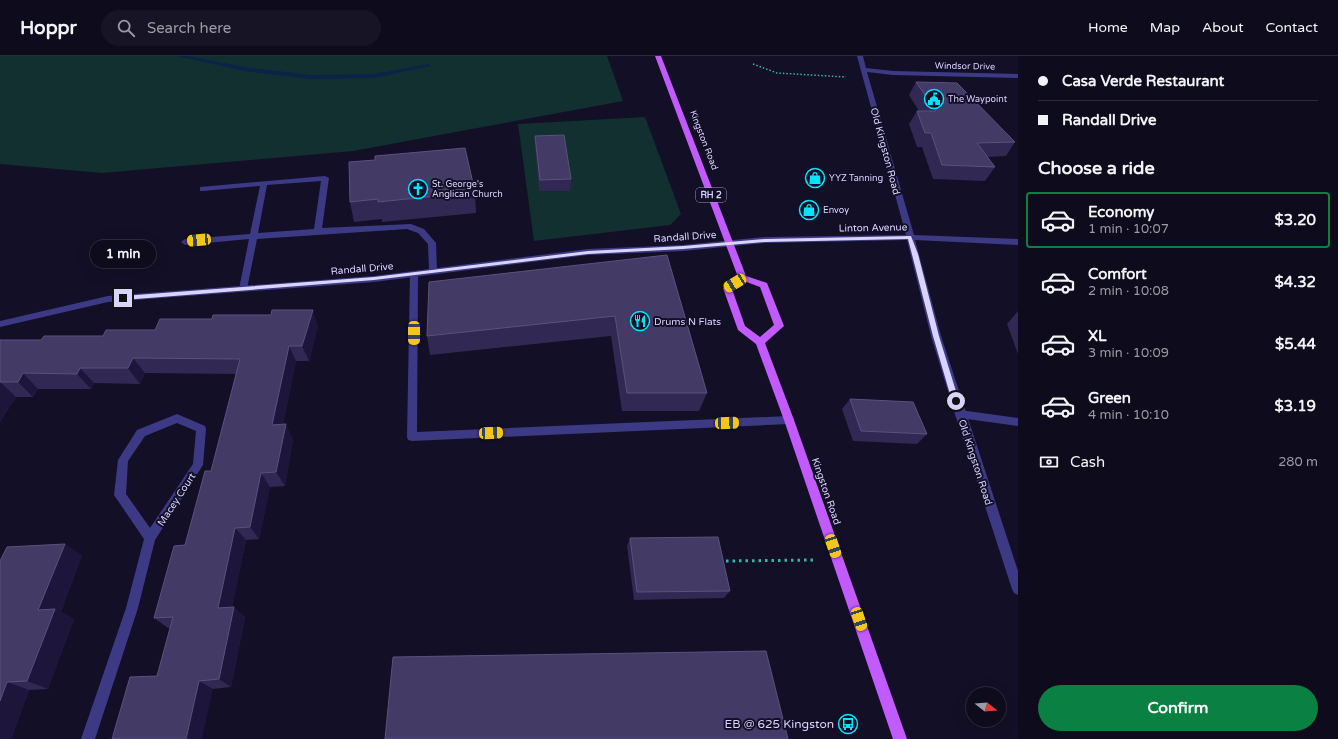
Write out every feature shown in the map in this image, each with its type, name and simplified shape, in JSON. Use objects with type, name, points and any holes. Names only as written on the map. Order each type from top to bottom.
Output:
[{"type":"main road","name":"Kingston Road","points":[[658,56],[694,147],[728,244],[743,278]]},
{"type":"main road","points":[[743,278],[764,285],[779,326],[760,342],[741,328],[727,288],[743,278]]},
{"type":"main road","name":"Kingston Road","points":[[760,342],[789,420],[900,739]]},
{"type":"street","name":"Old Kingston Road","points":[[860,56],[915,254],[936,336],[960,414],[1018,589]]},
{"type":"street","name":"Windsor Drive","points":[[864,70],[893,73],[1018,76]]},
{"type":"street","points":[[203,189],[325,178],[318,231]]},
{"type":"street","points":[[243,289],[264,184]]},
{"type":"street","points":[[186,242],[318,231],[408,226],[421,231],[432,242],[433,271]]},
{"type":"street","name":"Linton Avenue","points":[[728,244],[765,240],[910,237],[1018,242]]},
{"type":"street","name":"Randall Drive","points":[[0,324],[108,299],[374,279],[588,252],[728,244]]},
{"type":"street","points":[[414,274],[412,437],[789,420]]},
{"type":"street","points":[[960,414],[1018,422]]},
{"type":"street","name":"Macey Court","points":[[88,739],[132,608],[150,538],[198,465],[201,429],[177,418],[141,433],[123,460],[120,495],[150,538]]},
{"type":"path","points":[[753,64],[777,73],[846,77]]},
{"type":"path","points":[[726,561],[838,560]]},
{"type":"green space","points":[[0,56],[607,56],[623,101],[353,151],[102,173],[0,164]]},
{"type":"green space","points":[[645,117],[681,214],[670,225],[534,241],[518,124]]},
{"type":"building","points":[[916,82],[957,83],[1015,142],[977,143],[995,167],[942,165],[931,133],[925,133],[917,111],[936,111]]},
{"type":"building","points":[[564,135],[571,179],[540,180],[535,136]]},
{"type":"building","points":[[465,148],[475,192],[378,202],[378,199],[350,202],[349,162],[375,160],[375,156]]},
{"type":"building","points":[[667,255],[707,393],[627,393],[615,316],[427,336],[429,282]]},
{"type":"building","points":[[272,310],[313,310],[302,346],[289,346],[272,425],[286,424],[276,472],[261,473],[250,527],[235,528],[218,608],[234,607],[219,679],[199,681],[186,739],[112,739],[130,677],[157,676],[173,617],[154,618],[174,546],[185,545],[205,471],[211,471],[240,359],[133,358],[128,368],[80,368],[77,374],[23,373],[18,382],[0,382],[0,340],[41,340],[44,336],[103,336],[106,330],[155,330],[160,319],[212,319],[213,315],[271,315]]},
{"type":"building","points":[[850,399],[913,402],[927,434],[861,431]]},
{"type":"building","points":[[718,537],[730,591],[637,592],[630,538]]},
{"type":"building","points":[[65,544],[38,610],[55,609],[27,681],[7,682],[0,701],[0,561],[7,547]]},
{"type":"building","points":[[766,651],[788,739],[385,739],[393,657]]},
{"type":"waterway","points":[[180,56],[244,69],[311,77],[374,76],[428,66]]},
{"type":"place","name":"The Waypoint","points":[[934,99]]},
{"type":"place","name":"YYZ Tanning","points":[[815,178]]},
{"type":"place","name":"St. George's Anglican Church","points":[[418,189]]},
{"type":"place","name":"Envoy","points":[[809,210]]},
{"type":"place","name":"Drums N Flats","points":[[640,321]]},
{"type":"place","name":"EB @ 625 Kingston","points":[[848,724]]},
{"type":"route","points":[[123,298],[374,279],[588,252],[683,248],[765,240],[910,237],[936,336],[956,401]]}]
